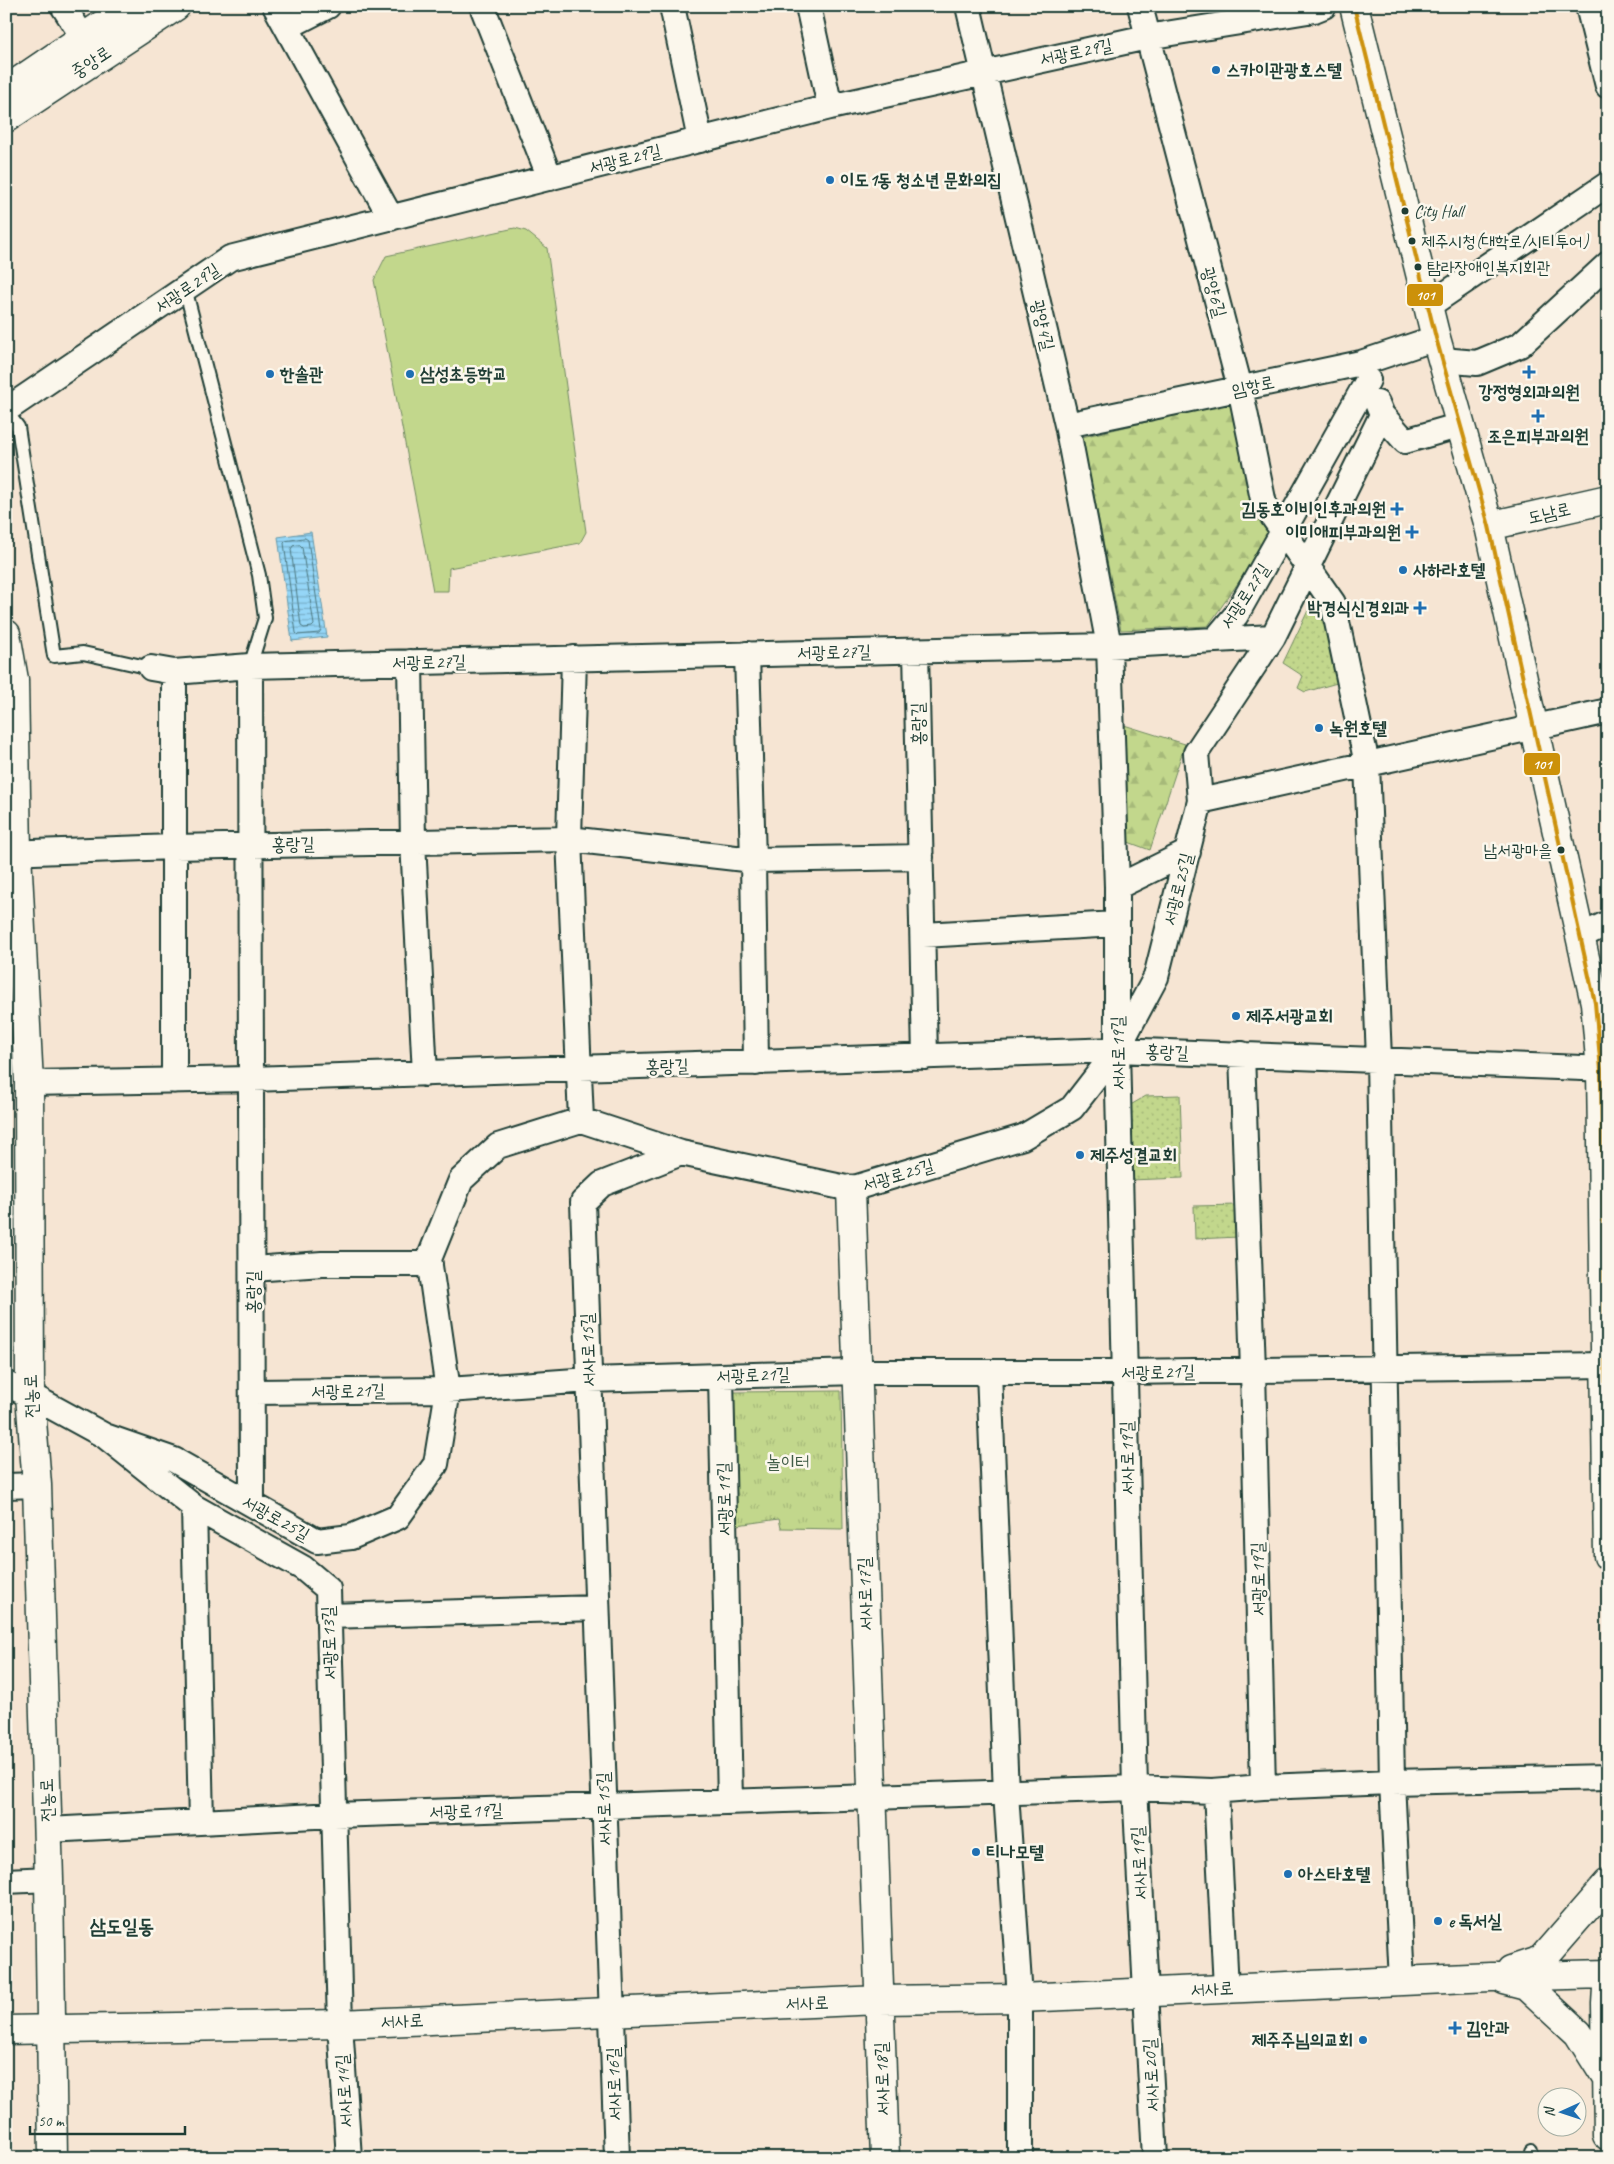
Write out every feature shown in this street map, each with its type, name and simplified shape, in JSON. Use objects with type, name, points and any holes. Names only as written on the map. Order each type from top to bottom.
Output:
[{"type":"street","points":[[63,6],[83,37]]},
{"type":"street","name":"중앙로","points":[[6,90],[130,6]]},
{"type":"street","name":"중앙로","points":[[6,118],[176,6]]},
{"type":"street","points":[[275,6],[391,218]]},
{"type":"street","points":[[287,27],[328,6]]},
{"type":"street","points":[[482,6],[550,178]]},
{"type":"street","points":[[672,6],[700,140]]},
{"type":"street","points":[[808,6],[830,107]]},
{"type":"street","name":"광양4길","points":[[968,6],[982,73],[1067,425],[1109,646]]},
{"type":"street","name":"광양6길","points":[[1140,6],[1240,388],[1264,504],[1333,603],[1367,764]]},
{"type":"street","name":"서광로29길","points":[[6,411],[230,258],[830,107],[1147,37],[1314,10],[1324,6]]},
{"type":"street","points":[[1354,6],[1439,349],[1489,526],[1582,936],[1601,1002],[1605,1070],[1608,1556]]},
{"type":"street","points":[[1588,6],[1608,86]]},
{"type":"street","points":[[1428,306],[1608,184]]},
{"type":"street","points":[[1439,349],[1477,363],[1520,345],[1608,264]]},
{"type":"street","name":"임항로","points":[[1067,425],[1240,388],[1365,372],[1439,349]]},
{"type":"street","points":[[1365,372],[1382,415],[1405,441],[1461,425]]},
{"type":"street","name":"서광로27길","points":[[163,670],[250,666],[1109,646],[1215,640],[1236,616],[1284,532],[1365,372]]},
{"type":"street","name":"서광로25길","points":[[105,1436],[174,1460],[317,1541],[351,1537],[398,1517],[436,1464],[448,1390],[430,1259],[461,1180],[498,1146],[581,1120],[681,1153],[851,1189],[1023,1137],[1072,1108],[1117,1050],[1156,977],[1200,801],[1196,753],[1273,637],[1382,415]]},
{"type":"street","name":"도남로","points":[[1489,526],[1608,499]]},
{"type":"street","name":"전농로","points":[[6,634],[14,680],[11,853],[29,1083],[18,1390],[37,1485],[48,1830],[53,2158]]},
{"type":"street","points":[[1215,640],[1273,637]]},
{"type":"street","name":"서사로19길","points":[[1109,646],[1117,887],[1117,1050],[1135,1788],[1147,1992]]},
{"type":"street","name":"홍랑길","points":[[916,651],[925,1057]]},
{"type":"street","points":[[747,654],[756,1063]]},
{"type":"street","points":[[574,658],[569,839],[581,1120]]},
{"type":"street","points":[[410,662],[413,842],[425,1074]]},
{"type":"street","points":[[250,666],[251,1079]]},
{"type":"street","points":[[163,670],[174,847],[174,1080]]},
{"type":"street","points":[[1200,801],[1608,711]]},
{"type":"street","points":[[1367,764],[1379,1059],[1392,1782],[1402,1981]]},
{"type":"street","name":"홍랑길","points":[[11,853],[250,845],[569,839],[753,860],[921,857]]},
{"type":"street","points":[[1117,887],[1188,852]]},
{"type":"street","points":[[1582,936],[1608,923]]},
{"type":"street","points":[[923,935],[1117,924]]},
{"type":"street","name":"홍랑길","points":[[29,1083],[425,1074],[1117,1050],[1379,1059],[1605,1070]]},
{"type":"street","points":[[1242,1054],[1253,1370]]},
{"type":"street","name":"홍랑길","points":[[251,1079],[253,1269],[252,1504]]},
{"type":"street","name":"서사로15길","points":[[611,2011],[583,1202],[602,1184],[681,1153]]},
{"type":"street","name":"서사로17길","points":[[851,1189],[880,2000]]},
{"type":"street","points":[[253,1269],[322,1264],[430,1264]]},
{"type":"street","name":"서광로21길","points":[[253,1392],[448,1390],[589,1380],[858,1372],[1125,1372],[1606,1365]]},
{"type":"street","name":"서광로19길","points":[[1253,1370],[1263,1787]]},
{"type":"street","points":[[989,1372],[1006,1792],[1020,1998],[1020,2158]]},
{"type":"street","name":"서광로19길","points":[[721,1376],[730,1802]]},
{"type":"street","name":"서광로13길","points":[[18,1390],[105,1436],[194,1507],[302,1568],[328,1589],[340,2024]]},
{"type":"street","points":[[6,1486],[37,1485]]},
{"type":"street","points":[[194,1507],[201,1822]]},
{"type":"street","points":[[302,1568],[317,1541]]},
{"type":"street","points":[[328,1616],[597,1608]]},
{"type":"street","name":"서광로19길","points":[[48,1830],[334,1815],[1006,1792],[1135,1788],[1216,1791],[1263,1787],[1392,1782],[1608,1777]]},
{"type":"street","points":[[1216,1791],[1226,1988]]},
{"type":"street","points":[[6,1881],[49,1879]]},
{"type":"street","points":[[1491,1977],[1541,1960],[1608,1883]]},
{"type":"street","points":[[1608,1974],[1608,2136]]},
{"type":"street","name":"서사로","points":[[6,2030],[340,2024],[880,2000],[1020,1998],[1491,1977],[1608,1974]]},
{"type":"street","points":[[1491,1977],[1527,1986],[1578,2033],[1607,2078]]},
{"type":"street","name":"서사로20길","points":[[1147,1992],[1154,2158]]},
{"type":"street","name":"서사로18길","points":[[880,2000],[885,2158]]},
{"type":"street","name":"서사로16길","points":[[611,2011],[617,2158]]},
{"type":"street","name":"서사로14길","points":[[340,2024],[349,2158]]},
{"type":"lane","points":[[185,288],[259,575],[265,618],[250,666]]},
{"type":"lane","points":[[6,411],[18,428],[54,656],[83,653],[163,670]]},
{"type":"green space","points":[[515,228],[526,231],[547,248],[586,532],[580,543],[449,568],[448,591],[433,591],[374,280],[386,256]]},
{"type":"green space","points":[[1232,402],[1254,505],[1270,537],[1208,626],[1121,630],[1082,437]]},
{"type":"green space","points":[[1314,598],[1325,607],[1337,683],[1305,692],[1298,688],[1303,676],[1283,663]]},
{"type":"green space","points":[[1124,725],[1185,744],[1150,850],[1128,842]]},
{"type":"green space","points":[[1180,1095],[1183,1178],[1130,1180],[1127,1107],[1146,1096]]},
{"type":"green space","points":[[1237,1205],[1239,1237],[1195,1239],[1194,1206]]},
{"type":"green space","name":"놀이터","points":[[841,1391],[843,1529],[781,1528],[779,1519],[737,1525],[734,1392]]},
{"type":"water","points":[[311,532],[327,637],[292,641],[278,537]]},
{"type":"transit line","name":"101","points":[[1354,6],[1436,338],[1489,526],[1595,1003],[1601,1070],[1608,1539]]},
{"type":"transit line","name":"101","points":[[1608,1976],[1606,2004],[1608,2119]]},
{"type":"place","name":"스카이관광호스텔","points":[[1216,70]]},
{"type":"place","name":"이도1동 청소년 문화의집","points":[[830,180]]},
{"type":"place","name":"City Hall","points":[[1405,211]]},
{"type":"place","name":"제주시청(대학로/시티투어)","points":[[1412,241]]},
{"type":"place","name":"탐라장애인복지회관","points":[[1418,267]]},
{"type":"place","name":"강정형외과의원","points":[[1529,372]]},
{"type":"place","name":"한솔관","points":[[270,374]]},
{"type":"place","name":"삼성초등학교","points":[[410,374]]},
{"type":"place","name":"조은피부과의원","points":[[1538,416]]},
{"type":"place","name":"김동호이비인후과의원","points":[[1397,509]]},
{"type":"place","name":"이미애피부과의원","points":[[1412,532]]},
{"type":"place","name":"사하라호텔","points":[[1403,570]]},
{"type":"place","name":"박경식신경외과","points":[[1420,608]]},
{"type":"place","name":"녹원호텔","points":[[1319,728]]},
{"type":"place","name":"남서광마을","points":[[1561,850]]},
{"type":"place","name":"제주서광교회","points":[[1236,1016]]},
{"type":"place","name":"제주성결교회","points":[[1080,1155]]},
{"type":"place","name":"티나모텔","points":[[976,1852]]},
{"type":"place","name":"아스타호텔","points":[[1288,1874]]},
{"type":"place","name":"e 독서실","points":[[1438,1921]]},
{"type":"place","name":"김안과","points":[[1455,2028]]},
{"type":"place","name":"제주주님의교회","points":[[1363,2040]]},
{"type":"district","name":"삼도일동","points":[[122,1926]]}]
